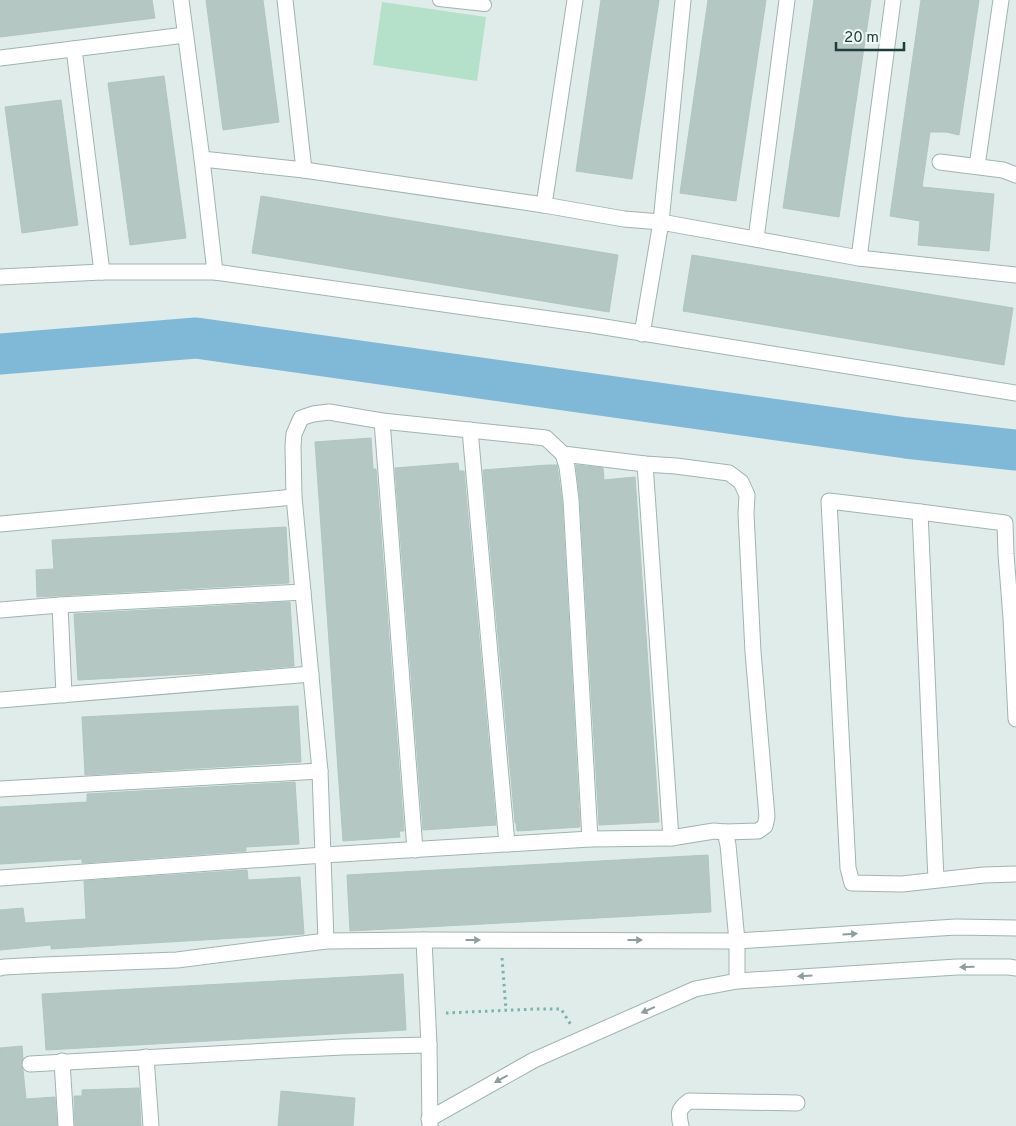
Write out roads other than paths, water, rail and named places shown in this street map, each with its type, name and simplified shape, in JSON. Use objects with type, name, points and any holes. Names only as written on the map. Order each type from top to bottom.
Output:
[{"type":"street","points":[[181,0],[215,272]]},
{"type":"street","points":[[285,0],[304,170]]},
{"type":"street","points":[[544,205],[575,0]]},
{"type":"street","points":[[642,334],[661,222],[683,0]]},
{"type":"street","points":[[756,239],[787,0]]},
{"type":"street","points":[[859,258],[893,0]]},
{"type":"street","points":[[977,166],[1001,0]]},
{"type":"street","points":[[0,58],[185,34]]},
{"type":"street","points":[[74,48],[102,272]]},
{"type":"street","points":[[202,159],[304,170],[544,205],[624,219],[661,222],[859,258],[1016,275]]},
{"type":"street","points":[[940,162],[1002,170],[1016,175]]},
{"type":"street","points":[[0,277],[102,272],[215,272],[592,325],[1016,394]]},
{"type":"street","points":[[326,941],[320,772],[294,497],[294,434],[301,418],[330,412],[382,421],[546,438],[562,454],[567,467],[571,500],[590,839]]},
{"type":"street","points":[[382,421],[415,850]]},
{"type":"street","points":[[470,430],[507,844]]},
{"type":"street","points":[[0,878],[324,855],[590,839],[671,838],[714,831],[758,831],[765,826],[767,817],[753,652],[746,495],[741,482],[729,473],[562,454]]},
{"type":"street","points":[[645,464],[671,838]]},
{"type":"street","points":[[0,524],[294,497]]},
{"type":"street","points":[[1016,719],[1006,554],[1011,523],[829,501],[848,868],[852,883],[902,884],[1016,874]]},
{"type":"street","points":[[920,512],[936,880]]},
{"type":"street","points":[[0,610],[303,592]]},
{"type":"street","points":[[60,605],[64,695]]},
{"type":"street","points":[[0,700],[311,674]]},
{"type":"street","points":[[0,789],[320,772]]},
{"type":"street","points":[[725,832],[728,845],[737,941],[737,981]]},
{"type":"street","points":[[0,968],[43,964],[176,960],[326,941],[737,941],[956,927],[1016,928]]},
{"type":"street","points":[[424,940],[429,1045],[429,1122]]},
{"type":"street","points":[[429,1122],[534,1060],[695,990],[737,981],[957,967],[1016,968]]},
{"type":"street","points":[[30,1064],[342,1047],[429,1045]]},
{"type":"street","points":[[146,1057],[151,1126]]},
{"type":"street","points":[[62,1061],[66,1126]]},
{"type":"street","points":[[680,1126],[678,1117],[682,1106],[689,1101],[796,1102]]},
{"type":"lane","points":[[439,0],[486,5]]},
{"type":"waterway","points":[[0,354],[196,338],[906,438],[1016,450]]}]
